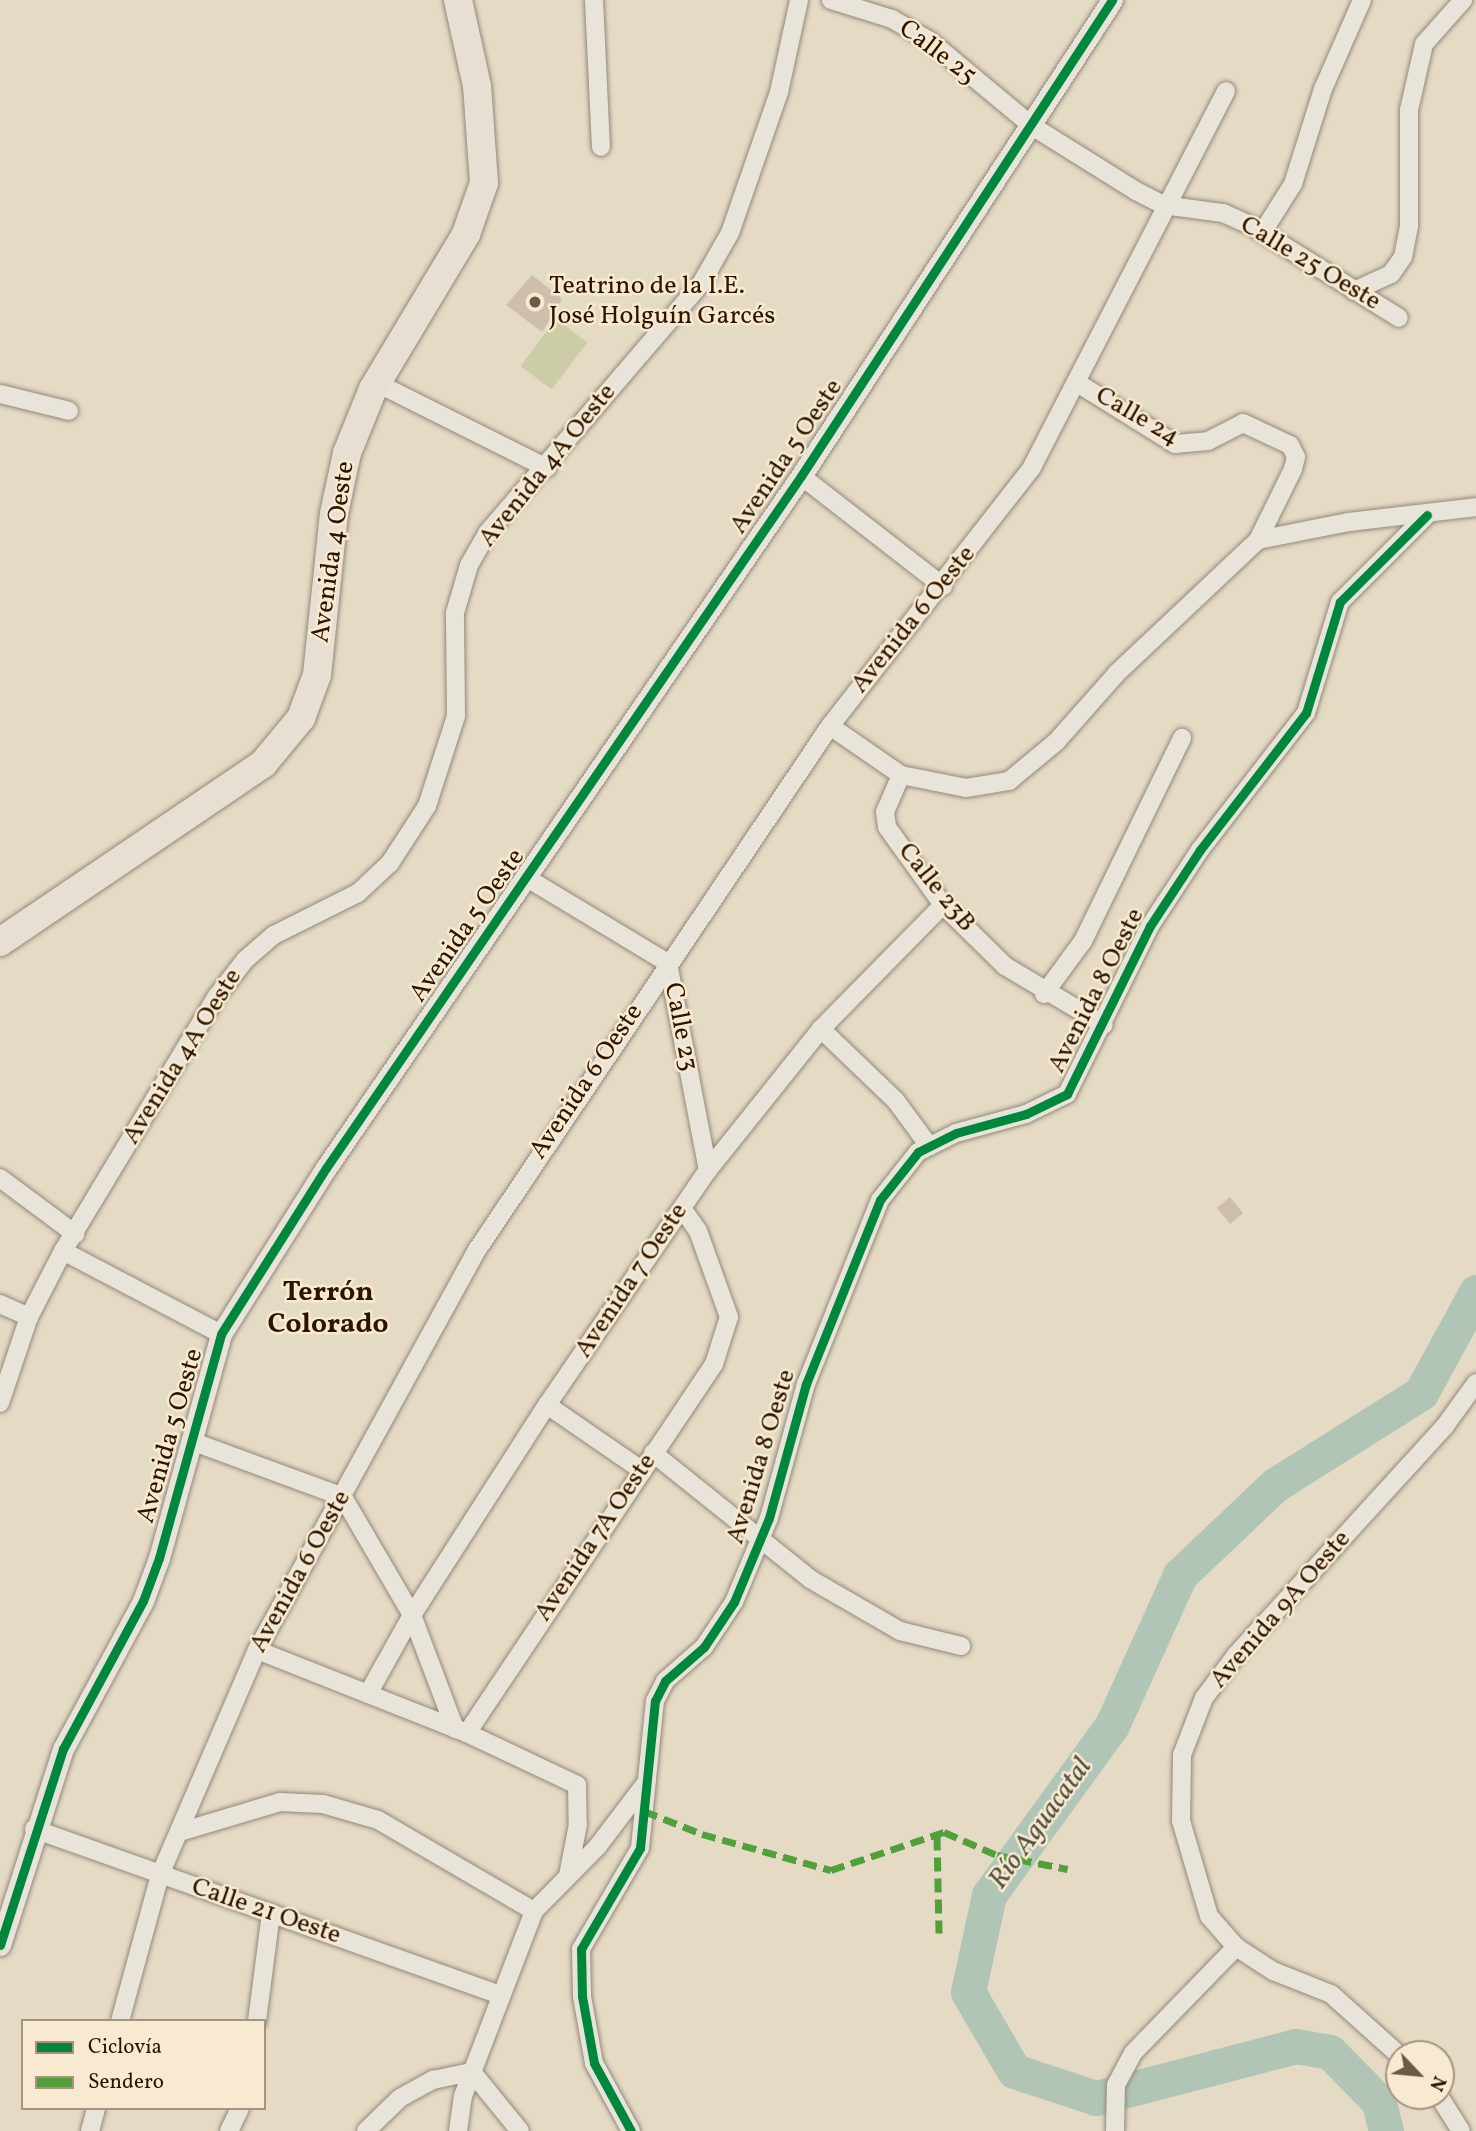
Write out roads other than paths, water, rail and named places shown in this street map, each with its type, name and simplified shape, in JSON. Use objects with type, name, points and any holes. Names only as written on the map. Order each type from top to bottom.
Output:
[{"type":"main road","name":"Avenida 4 Oeste","points":[[0,942],[219,796],[263,764],[295,729],[317,675],[340,478],[377,383],[466,234],[484,183],[477,86],[458,0]]},
{"type":"street","points":[[594,0],[601,147]]},
{"type":"street","name":"Avenida 4A Oeste","points":[[0,1403],[29,1317],[63,1251],[217,996],[245,960],[274,935],[358,893],[390,863],[427,806],[456,716],[455,613],[469,565],[488,532],[547,468],[702,282],[730,233],[779,92],[799,0]]},
{"type":"street","name":"Calle 25","points":[[831,0],[892,19],[930,41],[1032,126]]},
{"type":"street","name":"Avenida 5 Oeste","points":[[0,1945],[34,1829],[63,1749],[143,1601],[221,1334],[326,1167],[801,476],[1112,0]]},
{"type":"street","points":[[1262,233],[1293,184],[1323,89],[1362,0]]},
{"type":"street","points":[[1354,291],[1391,274],[1403,257],[1409,226],[1409,110],[1424,44],[1463,0]]},
{"type":"street","name":"Avenida 6 Oeste","points":[[121,2019],[160,1875],[257,1650],[477,1251],[668,963],[830,726],[943,586],[1032,467],[1079,384],[1163,205],[1226,91]]},
{"type":"street","name":"Calle 25 Oeste","points":[[1032,126],[1163,205],[1223,213],[1262,233],[1399,318]]},
{"type":"street","points":[[377,383],[547,468]]},
{"type":"street","name":"Calle 24","points":[[1079,384],[1175,444],[1208,441],[1243,423],[1290,445],[1296,457],[1293,469],[1258,540]]},
{"type":"street","points":[[0,394],[69,411]]},
{"type":"street","points":[[801,476],[943,586]]},
{"type":"street","points":[[830,726],[901,775],[966,789],[1009,780],[1056,741],[1117,673],[1258,540],[1349,522],[1427,515],[1476,507]]},
{"type":"street","name":"Avenida 8 Oeste","points":[[631,2131],[594,2063],[582,1996],[581,1949],[640,1848],[655,1701],[665,1681],[704,1647],[726,1613],[761,1542],[806,1384],[858,1249],[880,1200],[918,1152],[1026,1114],[1068,1094],[1150,926],[1200,850],[1306,713],[1340,602],[1427,515]]},
{"type":"street","points":[[1044,994],[1083,941],[1182,738]]},
{"type":"street","name":"Calle 23B","points":[[901,775],[885,812],[887,827],[943,905],[1005,966],[1044,994],[1104,1025]]},
{"type":"street","name":"Calle 23","points":[[527,878],[668,963],[708,1170]]},
{"type":"street","name":"Avenida 7 Oeste","points":[[368,1694],[412,1615],[547,1405],[708,1170],[821,1029],[943,905]]},
{"type":"street","points":[[821,1029],[896,1101],[929,1146]]},
{"type":"street","points":[[0,1178],[75,1234]]},
{"type":"street","name":"Avenida 7A Oeste","points":[[461,1731],[643,1471],[653,1452],[714,1364],[729,1317],[698,1231],[682,1208]]},
{"type":"street","points":[[63,1251],[221,1334]]},
{"type":"street","points":[[0,1304],[29,1317]]},
{"type":"street","name":"Avenida 9A Oeste","points":[[1385,2042],[1331,1994],[1273,1971],[1236,1947],[1209,1916],[1181,1821],[1182,1755],[1204,1698],[1237,1655],[1446,1426],[1476,1384]]},
{"type":"street","points":[[547,1405],[643,1471]]},
{"type":"street","points":[[191,1441],[343,1497],[412,1615],[461,1731]]},
{"type":"street","points":[[653,1452],[761,1542],[869,1616],[900,1631],[961,1646]]},
{"type":"street","points":[[257,1650],[461,1731],[577,1785],[578,1824],[568,1876]]},
{"type":"street","points":[[458,2131],[472,2072],[498,1994],[534,1911],[598,1846],[648,1780]]},
{"type":"street","points":[[180,1832],[280,1802],[323,1804],[378,1820],[534,1911]]},
{"type":"street","name":"Calle 21 Oeste","points":[[34,1829],[498,1994]]},
{"type":"street","points":[[257,2019],[271,1913]]},
{"type":"street","points":[[1115,2131],[1116,2085],[1151,2031],[1236,1947]]},
{"type":"street","points":[[366,2131],[400,2098],[433,2080],[472,2072]]},
{"type":"street","points":[[472,2072],[520,2131]]},
{"type":"street","points":[[90,2131],[95,2110]]},
{"type":"street","points":[[229,2131],[239,2110]]},
{"type":"street","points":[[1448,2110],[1461,2131]]},
{"type":"waterway","name":"Río Aguacatal","points":[[1386,2131],[1379,2102],[1330,2052],[1296,2046],[1096,2098],[1014,2071],[968,1992],[989,1895],[1112,1725],[1180,1575],[1275,1485],[1421,1393],[1476,1292]]},
{"type":"place","name":"Teatrino de la I.E. José Holguín Garcés","points":[[535,302]]},
{"type":"district","name":"Terrón Colorado","points":[[328,1309]]}]
